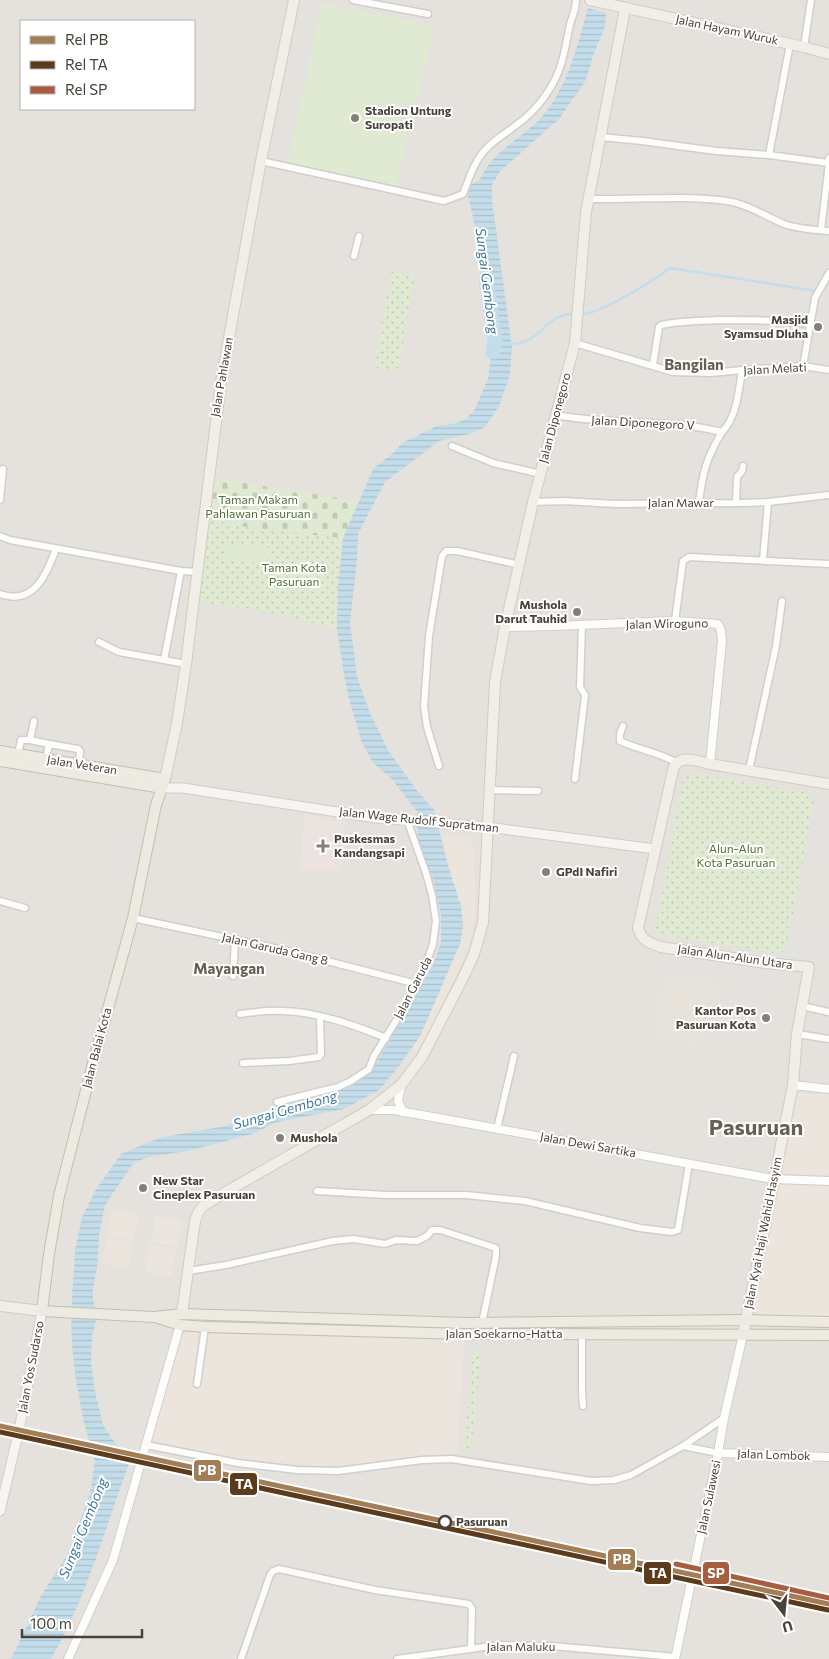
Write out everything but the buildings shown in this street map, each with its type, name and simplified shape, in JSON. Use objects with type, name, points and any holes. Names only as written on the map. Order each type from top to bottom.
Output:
[{"type":"highway","name":"Jalan Veteran","points":[[0,751],[46,759],[78,769]]},
{"type":"highway","name":"Jalan Veteran","points":[[0,761],[78,769],[163,783]]},
{"type":"highway","name":"Jalan Balai Kota","points":[[42,1310],[59,1196],[133,918],[156,805],[163,783]]},
{"type":"highway","points":[[42,1310],[154,1317]]},
{"type":"highway","name":"Jalan Soekarno-Hatta","points":[[154,1317],[182,1314],[482,1323],[746,1320],[829,1322]]},
{"type":"highway","name":"Jalan Soekarno-Hatta","points":[[154,1317],[180,1325],[205,1327],[465,1334],[829,1335]]},
{"type":"main road","name":"Jalan Pahlawan","points":[[163,783],[177,723],[186,664],[221,382],[294,0]]},
{"type":"main road","name":"Jalan Hayam Wuruk","points":[[590,0],[829,54]]},
{"type":"main road","name":"Jalan Diponegoro","points":[[182,1314],[195,1221],[203,1206],[369,1110],[401,1085],[422,1057],[434,1035],[464,976],[481,932],[495,682],[505,627],[533,502],[575,343],[584,226],[601,137],[618,5]]},
{"type":"main road","points":[[655,849],[674,766],[685,759],[829,784]]},
{"type":"main road","name":"Jalan Wage Rudolf Supratman","points":[[163,783],[183,788],[359,815],[487,827],[655,849]]},
{"type":"main road","name":"Jalan Alun-Alun Utara","points":[[655,849],[638,928],[644,940],[662,947],[765,963],[809,967]]},
{"type":"main road","name":"Jalan Kyai Haji Wahid Hasyim","points":[[743,1335],[793,1085],[798,1034],[809,967]]},
{"type":"main road","points":[[0,1306],[42,1310]]},
{"type":"main road","name":"Jalan Yos Sudarso","points":[[0,1511],[27,1392],[42,1310]]},
{"type":"main road","points":[[180,1325],[182,1314]]},
{"type":"street","points":[[353,0],[428,14]]},
{"type":"street","points":[[262,161],[444,201],[463,194],[476,163],[485,151],[497,139],[517,125],[550,90],[564,55],[570,22],[576,10],[576,0]]},
{"type":"street","points":[[804,47],[811,0]]},
{"type":"street","points":[[769,155],[790,44]]},
{"type":"street","points":[[601,137],[829,163]]},
{"type":"street","points":[[821,230],[829,158]]},
{"type":"street","points":[[588,199],[728,201],[786,224],[829,231]]},
{"type":"street","points":[[354,256],[359,236]]},
{"type":"street","points":[[803,366],[815,298],[829,273]]},
{"type":"street","points":[[653,366],[658,327],[661,325],[706,321],[752,320],[780,320],[809,324]]},
{"type":"street","name":"Jalan Melati","points":[[575,343],[673,372],[711,373],[803,366],[829,370]]},
{"type":"street","points":[[699,502],[704,467],[731,419],[742,370]]},
{"type":"street","name":"Jalan Diponegoro V","points":[[556,415],[618,423],[672,423],[710,428],[721,434]]},
{"type":"street","points":[[452,446],[493,463],[541,474]]},
{"type":"street","points":[[736,503],[737,477],[742,471],[743,466]]},
{"type":"street","points":[[0,500],[3,470]]},
{"type":"street","name":"Jalan Mawar","points":[[533,502],[564,501],[616,504],[736,503],[768,502],[829,495]]},
{"type":"street","points":[[762,560],[768,502]]},
{"type":"street","points":[[0,536],[10,540],[56,549],[181,571],[197,572]]},
{"type":"street","points":[[0,594],[8,597],[19,597],[34,588],[47,574],[56,549]]},
{"type":"street","points":[[439,766],[427,727],[424,706],[429,636],[442,556],[446,551],[457,550],[520,565]]},
{"type":"street","points":[[675,621],[684,559],[695,557],[829,564]]},
{"type":"street","points":[[164,660],[181,571]]},
{"type":"street","points":[[748,770],[776,646],[782,601]]},
{"type":"street","name":"Jalan Wiroguno","points":[[505,627],[675,621],[716,623],[721,631],[722,641],[710,764]]},
{"type":"street","points":[[575,779],[585,695],[585,692],[580,687],[582,625]]},
{"type":"street","points":[[99,642],[119,652],[186,664]]},
{"type":"street","points":[[30,740],[34,721]]},
{"type":"street","points":[[623,726],[620,741],[629,746],[664,755],[677,763]]},
{"type":"street","points":[[18,754],[21,740],[30,740],[80,750],[78,769]]},
{"type":"street","points":[[46,759],[49,744]]},
{"type":"street","points":[[489,790],[538,791]]},
{"type":"street","name":"Jalan Garuda","points":[[277,1102],[338,1087],[369,1069],[410,1000],[423,973],[433,944],[436,921],[432,894],[410,820]]},
{"type":"street","points":[[0,901],[25,908]]},
{"type":"street","name":"Jalan Garuda Gang 8","points":[[133,918],[288,950],[417,984]]},
{"type":"street","points":[[233,976],[235,939]]},
{"type":"street","points":[[802,1006],[829,1012]]},
{"type":"street","points":[[240,1014],[286,1011],[320,1017],[386,1038]]},
{"type":"street","points":[[243,1063],[289,1061],[319,1056],[321,1054],[320,1017]]},
{"type":"street","points":[[798,1034],[829,1039]]},
{"type":"street","points":[[497,1129],[514,1056]]},
{"type":"street","points":[[401,1085],[398,1101],[403,1112]]},
{"type":"street","points":[[793,1085],[829,1089]]},
{"type":"street","name":"Jalan Dewi Sartika","points":[[369,1110],[403,1112],[773,1179],[829,1181]]},
{"type":"street","points":[[317,1191],[395,1195],[466,1194],[525,1201],[640,1228],[672,1232],[678,1230],[689,1164]]},
{"type":"street","points":[[188,1271],[333,1241],[354,1239],[385,1244],[396,1240],[417,1241],[427,1236],[432,1230],[440,1230],[496,1248],[482,1323]]},
{"type":"street","points":[[68,1659],[113,1560],[180,1325]]},
{"type":"street","points":[[197,1384],[205,1327]]},
{"type":"street","points":[[582,1334],[583,1406]]},
{"type":"street","name":"Jalan Sulawesi","points":[[676,1658],[724,1418],[743,1335]]},
{"type":"street","points":[[146,1445],[238,1463],[297,1470],[338,1471],[422,1460],[452,1459],[526,1472],[599,1481],[626,1477],[683,1446],[724,1418]]},
{"type":"street","points":[[683,1446],[718,1453]]},
{"type":"street","name":"Jalan Lombok","points":[[718,1453],[829,1457]]},
{"type":"street","points":[[240,1659],[270,1575],[273,1571],[279,1569],[376,1590],[469,1604],[472,1608],[471,1648]]},
{"type":"street","name":"Jalan Maluku","points":[[397,1659],[499,1645],[552,1646],[676,1658]]},
{"type":"shaded area","points":[[0,0],[829,0],[829,1659],[0,1659]]},
{"type":"shaded area","points":[[304,0],[314,0],[322,3],[306,74],[291,71]]},
{"type":"shaded area","points":[[285,98],[301,102],[287,163],[272,160]]},
{"type":"shaded area","points":[[669,742],[708,750],[706,756],[674,750],[656,837],[650,835]]},
{"type":"shaded area","points":[[755,759],[829,774],[828,778],[755,763]]},
{"type":"shaded area","points":[[812,792],[829,793],[829,855],[805,851],[814,802],[811,795]]},
{"type":"shaded area","name":"Puskesmas Kandangsapi","points":[[304,815],[345,822],[342,871],[300,870]]},
{"type":"shaded area","points":[[442,835],[472,838],[476,899],[474,922],[470,940],[460,966],[421,1052],[412,1049],[420,1036],[460,944],[464,926],[461,906]]},
{"type":"shaded area","points":[[122,838],[143,840],[139,866],[117,864]]},
{"type":"shaded area","points":[[640,856],[646,857],[634,935],[627,934]]},
{"type":"shaded area","points":[[789,936],[819,941],[814,962],[779,960],[780,954],[787,949]]},
{"type":"shaded area","points":[[661,954],[775,974],[774,984],[659,964]]},
{"type":"shaded area","points":[[663,973],[723,983],[719,1001],[709,998],[698,1045],[653,1036]]},
{"type":"shaded area","points":[[794,1092],[829,1095],[829,1175],[783,1174],[780,1170]]},
{"type":"shaded area","points":[[783,1183],[829,1186],[829,1319],[762,1318],[753,1310],[775,1186]]},
{"type":"shaded area","points":[[112,1209],[138,1214],[134,1240],[107,1235]]},
{"type":"shaded area","points":[[156,1216],[182,1221],[177,1247],[151,1242]]},
{"type":"shaded area","points":[[107,1237],[133,1242],[128,1268],[102,1263]]},
{"type":"shaded area","points":[[150,1244],[176,1249],[171,1276],[145,1271],[146,1262],[156,1264],[147,1262]]},
{"type":"shaded area","points":[[180,1325],[465,1334],[456,1459],[367,1467],[298,1470],[148,1445]]},
{"type":"green space","name":"Stadion Untung Suropati","points":[[322,3],[435,26],[396,186],[287,163]]},
{"type":"green space","points":[[391,272],[415,276],[398,372],[375,367]]},
{"type":"green space","name":"Taman Makam Pahlawan Pasuruan","points":[[211,478],[358,501],[343,538],[250,528],[207,518]]},
{"type":"green space","name":"Taman Kota Pasuruan","points":[[207,518],[250,528],[343,538],[338,586],[337,628],[255,610],[194,601]]},
{"type":"green space","points":[[227,544],[269,548],[268,564],[225,560]]},
{"type":"green space","name":"Alun-Alun Kota Pasuruan","points":[[689,773],[809,793],[814,802],[787,949],[780,954],[657,934],[655,931],[683,779]]},
{"type":"green space","points":[[476,1351],[481,1354],[471,1449],[465,1452],[473,1353]]},
{"type":"water","points":[[588,8],[606,13],[605,27],[594,53],[586,80],[559,119],[500,171],[492,185],[492,200],[512,348],[510,375],[499,406],[485,427],[473,433],[439,441],[385,482],[358,534],[350,623],[357,677],[370,713],[388,750],[415,788],[434,810],[448,866],[461,906],[463,926],[460,944],[420,1036],[379,1090],[344,1109],[277,1122],[252,1134],[188,1151],[153,1156],[134,1162],[105,1205],[99,1236],[97,1268],[93,1288],[93,1299],[97,1316],[92,1336],[91,1362],[95,1392],[103,1425],[129,1464],[85,1588],[51,1659],[11,1659],[41,1596],[69,1552],[90,1494],[95,1461],[84,1423],[76,1381],[71,1313],[75,1251],[82,1217],[95,1191],[121,1154],[159,1138],[225,1126],[274,1109],[322,1097],[355,1084],[371,1072],[433,965],[441,942],[441,915],[434,882],[418,841],[417,811],[390,777],[374,764],[362,743],[348,695],[337,628],[338,586],[343,538],[373,469],[402,443],[437,426],[456,423],[466,419],[475,409],[488,379],[494,332],[490,303],[468,196],[469,185],[479,181],[491,162],[538,121],[548,109],[570,68]]},
{"type":"waterway","points":[[581,314],[589,313],[613,303],[670,268],[816,291]]},
{"type":"waterway","name":"Sungai Gembong","points":[[486,278],[495,342],[493,352]]},
{"type":"waterway","points":[[509,344],[521,343],[530,339],[557,318],[576,314]]},
{"type":"rail line","name":"PB","points":[[0,1426],[829,1604]]},
{"type":"rail line","name":"TA","points":[[0,1432],[828,1610]]},
{"type":"rail line","name":"SP","points":[[676,1564],[829,1598]]},
{"type":"place","name":"Stadion Untung Suropati","points":[[355,118]]},
{"type":"place","name":"Masjid Syamsud Dluha","points":[[818,327]]},
{"type":"place","name":"Mushola Darut Tauhid","points":[[577,612]]},
{"type":"place","name":"Puskesmas Kandangsapi","points":[[323,846]]},
{"type":"place","name":"GPdI Nafiri","points":[[546,872]]},
{"type":"place","name":"Kantor Pos Pasuruan Kota","points":[[766,1018]]},
{"type":"place","name":"Mushola","points":[[280,1138]]},
{"type":"place","name":"New Star Cineplex Pasuruan","points":[[143,1188]]},
{"type":"place","name":"Pasuruan","points":[[445,1522]]},
{"type":"district","name":"Bangilan","points":[[694,365]]},
{"type":"district","name":"Mayangan","points":[[229,969]]},
{"type":"district","name":"Pasuruan","points":[[756,1127]]}]
